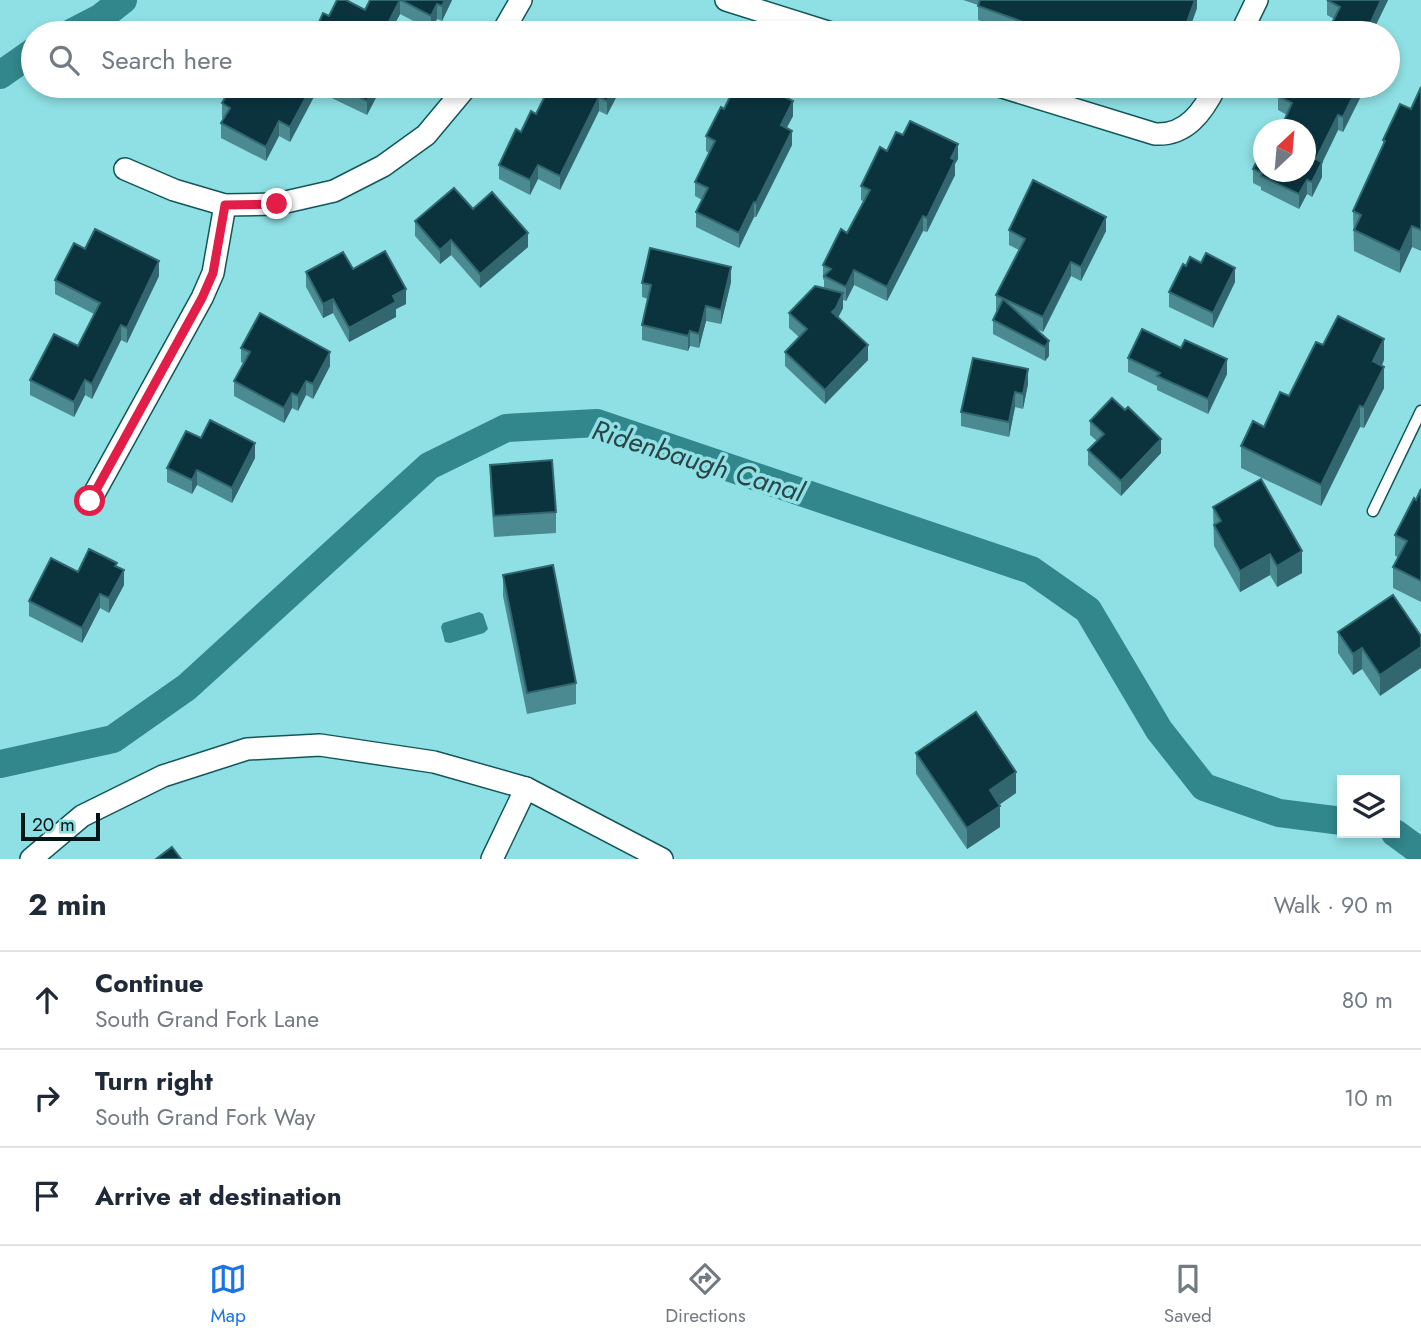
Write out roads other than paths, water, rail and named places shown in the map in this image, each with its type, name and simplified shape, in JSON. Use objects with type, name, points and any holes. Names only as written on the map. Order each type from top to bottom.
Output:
[{"type":"street","points":[[509,21],[521,0]]},
{"type":"street","points":[[726,0],[793,21]]},
{"type":"street","points":[[1247,21],[1257,0]]},
{"type":"street","points":[[125,169],[174,190],[225,205],[277,204],[334,191],[383,166],[426,135],[457,98]]},
{"type":"street","points":[[1038,98],[1154,134],[1166,135],[1181,129],[1197,117],[1210,98]]},
{"type":"street","points":[[90,501],[202,298],[213,273],[225,205]]},
{"type":"street","points":[[31,859],[82,816],[163,776],[247,749],[320,745],[434,762],[526,788],[662,859]]},
{"type":"street","points":[[492,859],[526,788]]},
{"type":"lane","points":[[1373,511],[1421,411]]},
{"type":"waterway","name":"Ridenbaugh Canal","points":[[94,21],[123,0]]},
{"type":"waterway","name":"Ridenbaugh Canal","points":[[0,75],[21,60]]},
{"type":"waterway","name":"Ridenbaugh Canal","points":[[0,764],[113,739],[187,687],[429,466],[506,428],[597,423],[1031,570],[1088,610],[1159,730],[1204,787],[1279,813],[1337,820]]},
{"type":"waterway","name":"Ridenbaugh Canal","points":[[1400,837],[1421,852]]}]
